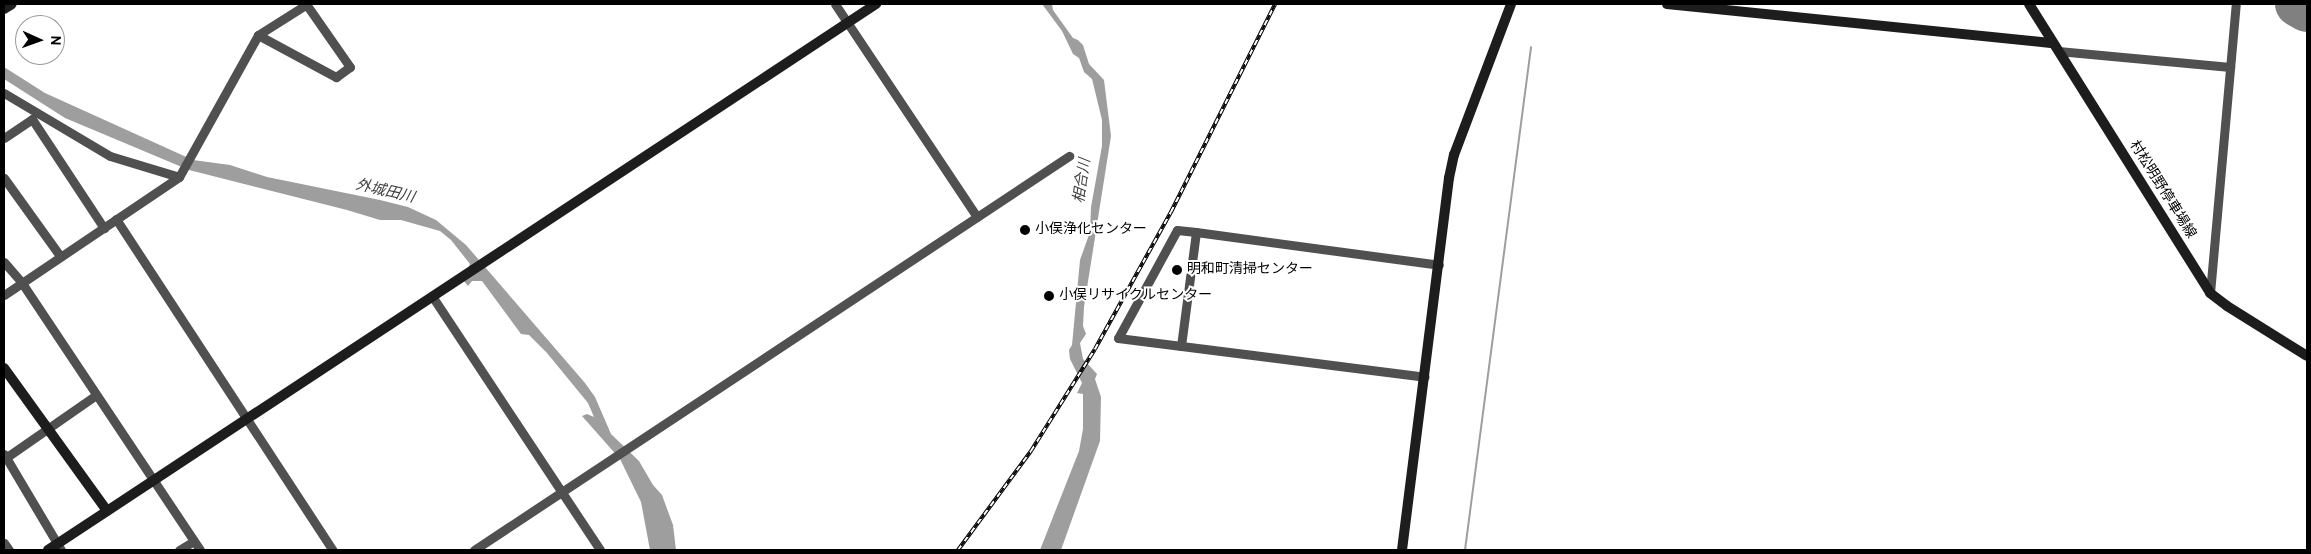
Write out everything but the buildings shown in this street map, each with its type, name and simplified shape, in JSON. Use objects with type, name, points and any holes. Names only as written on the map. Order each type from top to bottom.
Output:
[{"type":"street","points":[[4,9],[12,4]]},
{"type":"street","points":[[4,295],[180,176],[258,35],[307,4],[350,67],[336,76],[258,35]]},
{"type":"street","points":[[835,4],[977,217]]},
{"type":"street","points":[[48,550],[59,547],[107,511],[152,481],[876,4]]},
{"type":"street","points":[[1402,550],[1454,155],[1510,4]]},
{"type":"street","points":[[1667,4],[2230,67]]},
{"type":"street","name":"村松明野停車場線","points":[[2029,4],[2210,293],[2227,306],[2307,356]]},
{"type":"street","points":[[2210,293],[2236,4]]},
{"type":"street","points":[[4,93],[34,116],[104,228]]},
{"type":"street","points":[[34,116],[58,123],[88,144],[110,156],[180,176]]},
{"type":"street","points":[[4,138],[34,116]]},
{"type":"street","points":[[474,550],[1069,156]]},
{"type":"street","points":[[4,178],[60,256]]},
{"type":"street","points":[[116,219],[333,550]]},
{"type":"street","points":[[1425,377],[1118,338],[1177,230],[1439,265]]},
{"type":"street","points":[[1181,346],[1196,232]]},
{"type":"street","points":[[4,262],[22,283],[152,481],[200,550]]},
{"type":"street","points":[[432,296],[600,550]]},
{"type":"street","points":[[4,368],[107,511]]},
{"type":"street","points":[[59,547],[4,457],[96,395]]},
{"type":"street","points":[[179,550],[194,541]]},
{"type":"street","points":[[4,543],[9,550]]},
{"type":"shaded area","points":[[1042,4],[1052,4],[1053,10],[1073,38],[1083,45],[1089,64],[1104,80],[1111,136],[1084,307],[1083,326],[1086,334],[1080,343],[1083,359],[1097,374],[1095,379],[1101,397],[1100,441],[1061,550],[1040,550],[1079,451],[1083,429],[1083,394],[1077,393],[1082,383],[1070,359],[1069,350],[1072,345],[1080,260],[1090,232],[1091,207],[1102,146],[1102,120],[1092,79],[1084,72],[1079,58],[1073,54],[1062,31]]},
{"type":"shaded area","points":[[4,67],[45,93],[193,160],[230,165],[267,177],[380,200],[408,207],[436,220],[466,245],[585,383],[595,397],[611,434],[639,461],[653,485],[662,495],[673,525],[676,550],[650,550],[641,502],[620,459],[582,416],[587,414],[594,417],[588,403],[547,353],[529,335],[521,334],[482,281],[472,281],[468,286],[463,280],[470,264],[451,240],[440,231],[401,220],[380,220],[189,170],[65,118],[4,79]]},
{"type":"waterway","points":[[1465,550],[1531,47]]},
{"type":"runway","points":[[2298,4],[2307,9]]},
{"type":"railway","points":[[958,550],[1031,451],[1095,349],[1171,212],[1275,4]]},
{"type":"place","name":"小俣浄化センター","points":[[1025,230]]},
{"type":"place","name":"明和町清掃センター","points":[[1177,270]]},
{"type":"place","name":"小俣リサイクルセンター","points":[[1049,296]]},
{"type":"water label","name":"相合川","points":[[1083,181]]},
{"type":"water label","name":"外城田川","points":[[385,192]]}]
